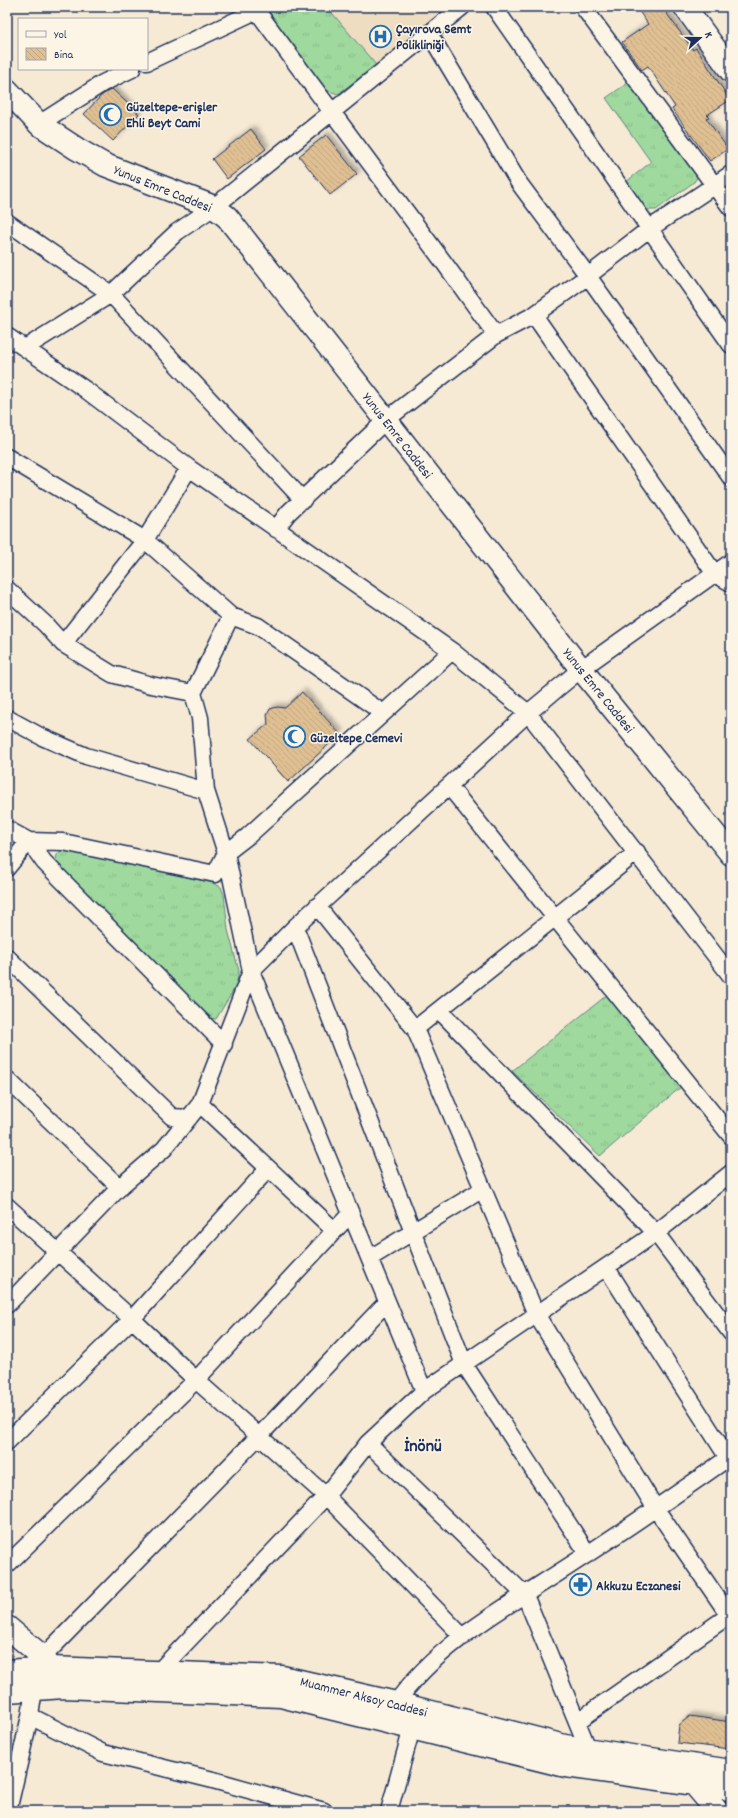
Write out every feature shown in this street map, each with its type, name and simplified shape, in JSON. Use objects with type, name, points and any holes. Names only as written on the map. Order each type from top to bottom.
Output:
[{"type":"main road","points":[[685,7],[731,71]]},
{"type":"main road","name":"Yunus Emre Caddesi","points":[[7,90],[39,124],[77,149],[105,165],[214,207],[227,216],[581,669],[731,854]]},
{"type":"main road","points":[[7,1628],[47,1662],[64,1687]]},
{"type":"main road","name":"Muammer Aksoy Caddesi","points":[[7,1671],[47,1662],[158,1672],[282,1677],[396,1703],[565,1746],[589,1751],[731,1771]]},
{"type":"main road","points":[[7,1691],[64,1687],[281,1696],[566,1766],[731,1789]]},
{"type":"main road","points":[[694,1784],[717,1811]]},
{"type":"street","points":[[25,348],[111,294],[177,232],[214,207],[462,7]]},
{"type":"street","points":[[494,7],[731,345]]},
{"type":"street","points":[[583,7],[731,208]]},
{"type":"street","points":[[148,62],[255,9],[496,335]]},
{"type":"street","points":[[429,33],[519,182],[588,276],[731,478]]},
{"type":"street","points":[[39,124],[103,83],[130,70]]},
{"type":"street","points":[[276,529],[288,513],[304,500],[386,420],[496,335],[534,315],[649,229],[731,174]]},
{"type":"street","points":[[7,222],[111,294],[304,500]]},
{"type":"street","points":[[534,315],[715,574],[731,583]]},
{"type":"street","points":[[7,336],[86,390],[189,468],[452,651],[528,713],[637,852],[731,976]]},
{"type":"street","points":[[7,457],[145,540],[231,616],[258,626],[383,713]]},
{"type":"street","points":[[63,644],[145,540],[189,468]]},
{"type":"street","points":[[7,1305],[56,1252],[120,1188],[164,1149],[200,1104],[251,971],[295,927],[528,713],[581,669],[731,562]]},
{"type":"street","points":[[7,589],[45,624],[63,644],[112,674],[151,685],[193,693]]},
{"type":"street","points":[[231,616],[193,693],[200,718],[206,791],[226,853],[251,971],[424,1391]]},
{"type":"street","points":[[7,868],[29,842],[63,842],[215,874],[226,853],[248,836],[452,651]]},
{"type":"street","points":[[7,718],[42,737],[86,756],[206,791]]},
{"type":"street","points":[[449,786],[731,1136]]},
{"type":"street","points":[[7,829],[29,842],[44,862],[224,1044]]},
{"type":"street","points":[[415,1029],[637,852]]},
{"type":"street","points":[[318,906],[415,1029],[536,1314],[656,1509],[730,1616],[578,1721]]},
{"type":"street","points":[[295,927],[464,1364],[588,1554]]},
{"type":"street","points":[[7,957],[172,1116],[189,1118]]},
{"type":"street","points":[[439,1010],[656,1233],[731,1333]]},
{"type":"street","points":[[7,1079],[120,1188]]},
{"type":"street","points":[[200,1104],[334,1230]]},
{"type":"street","points":[[7,1442],[132,1319],[268,1169]]},
{"type":"street","points":[[158,1672],[326,1496],[368,1443],[424,1391],[656,1233],[731,1173]]},
{"type":"street","points":[[370,1258],[483,1189]]},
{"type":"street","points":[[7,1206],[56,1252],[132,1319],[196,1380],[326,1496],[463,1637]]},
{"type":"street","points":[[7,1565],[196,1380],[351,1213]]},
{"type":"street","points":[[396,1703],[414,1679],[463,1637],[656,1509],[730,1457],[606,1267]]},
{"type":"street","points":[[47,1662],[387,1302]]},
{"type":"street","points":[[368,1443],[525,1595],[578,1721],[589,1751]]},
{"type":"street","points":[[8,1811],[30,1716],[34,1689]]},
{"type":"street","points":[[30,1716],[103,1753],[213,1780],[324,1811]]},
{"type":"street","points":[[389,1811],[412,1728]]},
{"type":"shaded area","name":"Çayırova Semt Polikliniği","points":[[327,7],[445,7],[376,65]]},
{"type":"green space","points":[[265,7],[327,7],[376,65],[338,94],[326,90]]},
{"type":"green space","points":[[629,82],[698,176],[694,182],[656,210],[647,210],[626,182],[651,162],[606,98]]},
{"type":"green space","points":[[69,850],[213,883],[221,887],[224,895],[228,930],[239,971],[236,986],[216,1019],[209,1018],[55,864],[57,855],[61,851]]},
{"type":"green space","points":[[607,995],[682,1086],[600,1156],[512,1071]]},
{"type":"building","points":[[636,7],[662,7],[693,50],[696,48],[730,100],[707,115],[709,117],[706,118],[728,149],[710,161],[672,109],[675,107],[648,66],[642,70],[622,42],[648,24]]},
{"type":"building","name":"Güzeltepe-erişler Ehli Beyt Cami","points":[[112,89],[139,114],[113,141],[84,114],[102,95]]},
{"type":"building","points":[[251,129],[266,149],[227,179],[212,159]]},
{"type":"building","points":[[326,135],[357,174],[330,195],[299,156]]},
{"type":"building","name":"Güzeltepe Cemevi","points":[[302,692],[340,734],[288,782],[250,739],[268,724],[267,715],[270,709],[277,707],[285,708]]},
{"type":"building","points":[[690,1716],[731,1722],[731,1749],[677,1743],[679,1725]]},
{"type":"place","name":"Çayırova Semt Polikliniği","points":[[381,36]]},
{"type":"place","name":"Güzeltepe-erişler Ehli Beyt Cami","points":[[111,114]]},
{"type":"place","name":"Güzeltepe Cemevi","points":[[295,737]]},
{"type":"place","name":"Akkuzu Eczanesi","points":[[581,1585]]},
{"type":"district","name":"İnönü","points":[[423,1445]]}]
